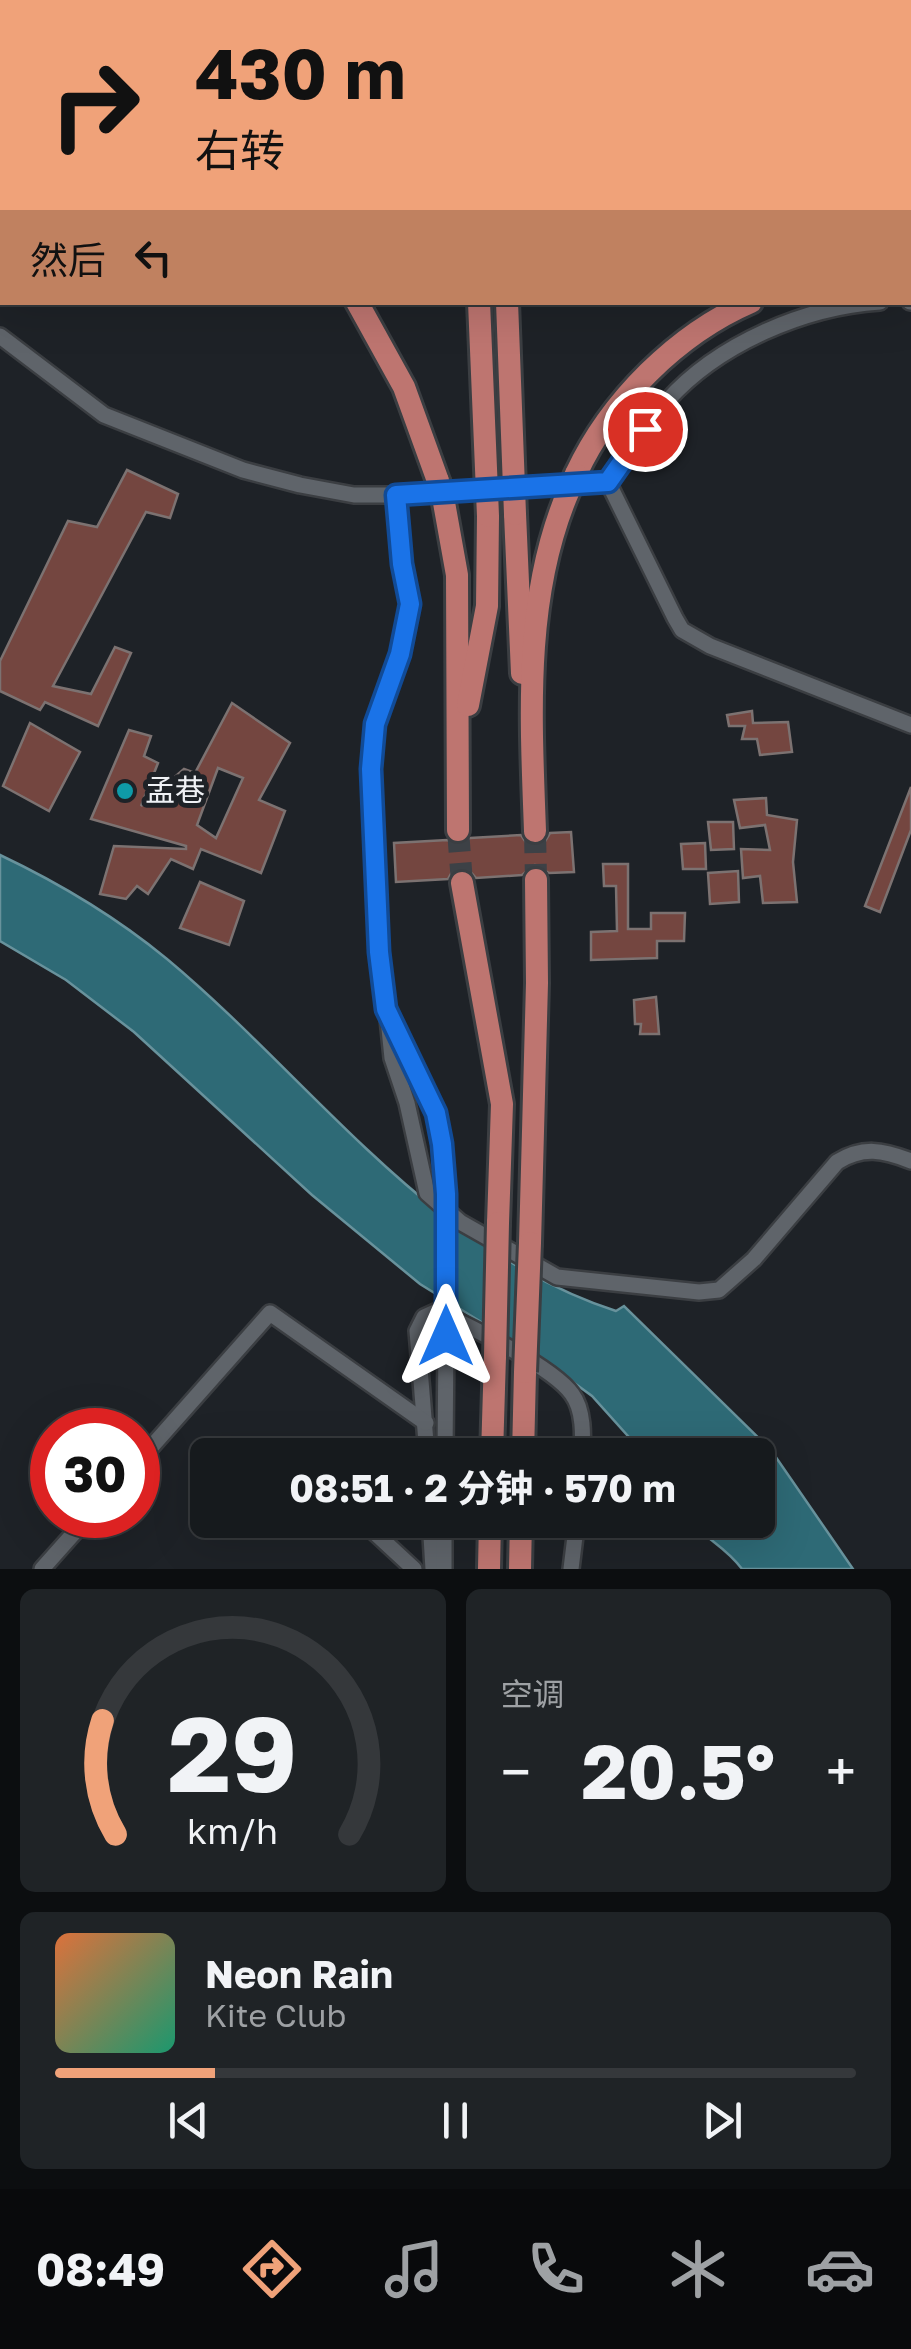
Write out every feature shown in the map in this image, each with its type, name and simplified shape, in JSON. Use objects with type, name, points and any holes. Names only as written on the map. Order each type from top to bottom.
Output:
[{"type":"highway","points":[[359,305],[404,387],[441,489],[457,575],[458,830]]},
{"type":"highway","points":[[456,767],[487,606],[488,516],[479,305]]},
{"type":"highway","points":[[507,305],[521,670],[530,706]]},
{"type":"highway","points":[[535,831],[530,706],[545,575],[572,482],[610,417],[648,373],[688,339],[747,305]]},
{"type":"highway","points":[[523,1438],[536,880]]},
{"type":"highway","points":[[462,883],[502,1104],[493,1438]]},
{"type":"highway","points":[[502,1104],[533,1104]]},
{"type":"highway","points":[[488,1569],[489,1538]]},
{"type":"highway","points":[[520,1569],[521,1538]]},
{"type":"street","points":[[608,482],[669,399],[722,354],[822,312],[863,305]]},
{"type":"street","points":[[0,336],[104,415],[243,470],[300,485],[354,495],[396,495],[608,482]]},
{"type":"street","points":[[608,482],[682,630],[710,646],[911,725]]},
{"type":"street","points":[[396,495],[410,604],[400,654],[375,724],[371,769],[379,952],[392,1058],[407,1102],[427,1194],[460,1222],[557,1278],[680,1291],[719,1290],[754,1259],[837,1162],[855,1151],[876,1150],[911,1161]]},
{"type":"street","points":[[386,1009],[436,1113],[446,1194],[445,1438]]},
{"type":"street","points":[[427,1438],[417,1331],[424,1317],[438,1312],[475,1328],[556,1378],[574,1395],[583,1438]]},
{"type":"street","points":[[160,1437],[270,1313],[426,1423]]},
{"type":"street","points":[[42,1569],[70,1538]]},
{"type":"street","points":[[380,1538],[414,1569]]},
{"type":"street","points":[[431,1538],[432,1569]]},
{"type":"street","points":[[444,1538],[444,1569]]},
{"type":"street","points":[[571,1569],[575,1538]]},
{"type":"water","points":[[0,855],[86,902],[167,959],[376,1158],[488,1248],[549,1284],[616,1311],[624,1306],[759,1438],[630,1438],[592,1396],[544,1361],[420,1284],[312,1195],[134,1032],[66,980],[0,941]]},
{"type":"water","points":[[775,1456],[853,1569],[742,1569],[708,1538],[775,1538]]},
{"type":"building","points":[[127,470],[178,494],[170,518],[146,512],[53,686],[91,694],[115,647],[131,653],[98,726],[45,702],[40,710],[0,691],[0,661],[68,521],[97,527]]},
{"type":"building","points":[[232,703],[290,743],[259,800],[285,811],[261,873],[201,849],[193,869],[171,859],[148,894],[137,886],[126,899],[100,894],[114,846],[186,849],[91,819],[129,730],[151,736],[144,756],[158,763],[141,806],[184,769],[195,773]],"holes":[[[218,768],[243,778],[216,838],[197,825]]]},
{"type":"building","points":[[752,711],[753,723],[788,722],[792,752],[760,755],[757,739],[742,739],[745,726],[729,726],[727,715]]},
{"type":"building","points":[[30,723],[80,752],[49,811],[3,786]]},
{"type":"building","points":[[911,787],[911,830],[880,912],[865,906]]},
{"type":"building","points":[[766,798],[767,815],[797,820],[793,862],[797,902],[763,903],[760,876],[743,878],[741,849],[770,850],[765,825],[740,828],[734,800]]},
{"type":"building","points":[[708,822],[733,822],[734,849],[711,850]]},
{"type":"building","points":[[571,832],[574,872],[549,873],[535,865],[522,875],[476,878],[468,869],[460,868],[448,879],[396,882],[394,843],[447,840],[459,845],[470,838],[521,835],[527,844],[537,846],[550,833]]},
{"type":"building","points":[[705,843],[706,869],[683,869],[681,844]]},
{"type":"building","points":[[603,864],[628,864],[628,929],[651,929],[651,913],[685,913],[684,941],[657,941],[657,958],[591,960],[591,932],[617,931],[616,886],[604,886]]},
{"type":"building","points":[[738,871],[739,902],[710,904],[708,873]]},
{"type":"building","points":[[200,882],[244,901],[229,945],[180,928]]},
{"type":"building","points":[[656,997],[659,1034],[640,1034],[641,1024],[635,1024],[634,1000]]},
{"type":"tunnel","points":[[458,830],[462,883]]},
{"type":"tunnel","points":[[535,831],[536,880]]},
{"type":"place","name":"孟巷","points":[[125,791]]},
{"type":"route","points":[[446,1336],[442,1144],[436,1113],[386,1009],[379,952],[371,769],[375,724],[400,654],[410,604],[396,495],[608,482],[645,429]]}]
